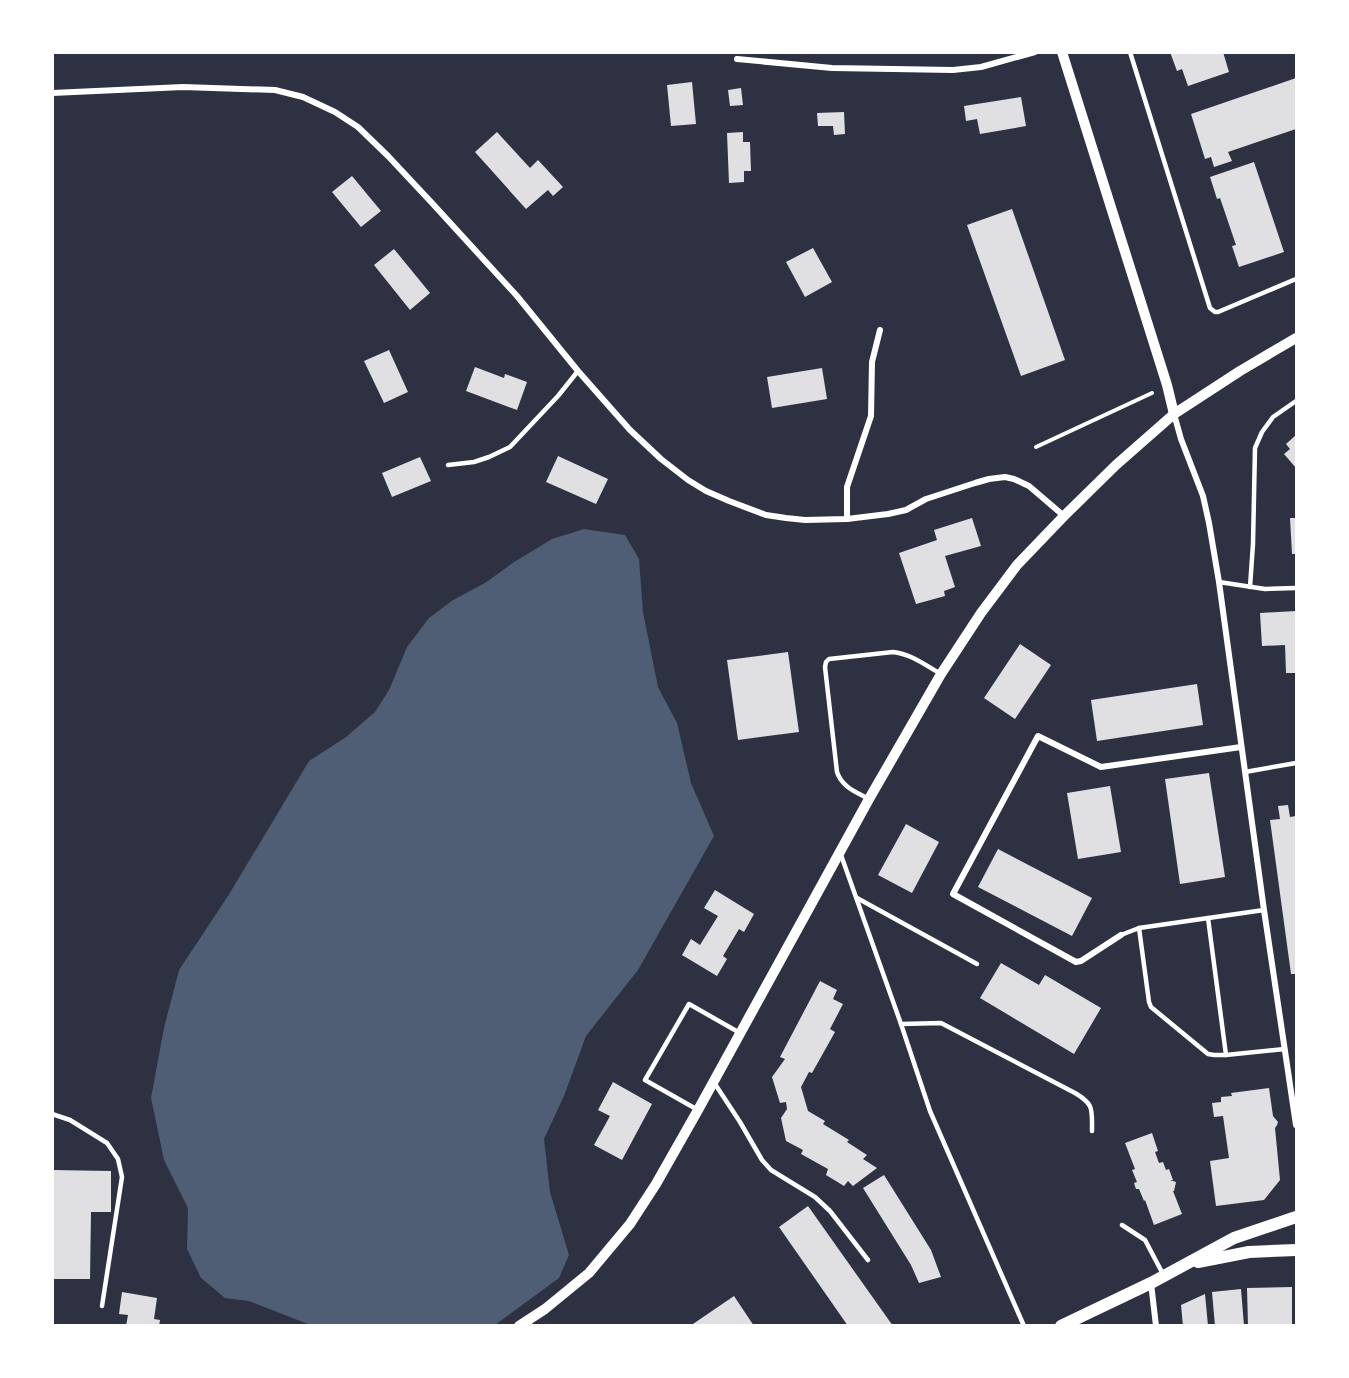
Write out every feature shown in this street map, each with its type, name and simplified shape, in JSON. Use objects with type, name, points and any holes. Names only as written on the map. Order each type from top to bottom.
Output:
[{"type":"main road","points":[[1061,1326],[1151,1283],[1234,1238],[1296,1217]]},
{"type":"main road","points":[[1188,1264],[1249,1252],[1296,1250]]},
{"type":"street","points":[[737,59],[832,68],[953,70],[981,67],[1035,52]]},
{"type":"street","points":[[1062,52],[1167,385],[1181,439],[1203,496],[1209,523],[1296,1125]]},
{"type":"street","points":[[52,93],[183,87],[275,90],[303,97],[335,112],[358,127],[395,164],[517,296],[606,404],[638,438],[675,471],[706,490],[747,509],[766,515],[806,520],[848,519],[888,514],[906,510],[926,500],[997,477],[1022,482],[1064,516]]},
{"type":"street","points":[[848,519],[847,487],[871,416],[872,362],[880,330]]},
{"type":"street","points":[[519,1326],[545,1309],[589,1273],[624,1232],[656,1184],[869,799],[941,674],[981,613],[1017,565],[1116,465],[1174,414],[1296,338]]},
{"type":"street","points":[[1121,935],[1076,962],[953,894],[1038,736],[1101,767],[1241,747]]},
{"type":"street","points":[[1151,1283],[1156,1326]]},
{"type":"street","points":[[531,1326],[545,1309]]},
{"type":"lane","points":[[1130,52],[1210,308],[1218,312],[1296,279]]},
{"type":"lane","points":[[448,465],[474,462],[510,447],[558,396],[578,370]]},
{"type":"lane","points":[[1250,587],[1255,448],[1262,432],[1273,417],[1296,401]]},
{"type":"lane","points":[[1219,582],[1265,589],[1296,588]]},
{"type":"lane","points":[[869,799],[844,785],[837,772],[826,662],[829,659],[893,652],[914,658],[941,674]]},
{"type":"lane","points":[[1245,772],[1296,763]]},
{"type":"lane","points":[[840,852],[930,1111],[1024,1326]]},
{"type":"lane","points":[[856,898],[977,964]]},
{"type":"lane","points":[[1121,935],[1139,928],[1264,910]]},
{"type":"lane","points":[[1208,918],[1226,1055]]},
{"type":"lane","points":[[1139,928],[1151,1007],[1208,1054],[1226,1055],[1285,1049]]},
{"type":"lane","points":[[698,1110],[645,1080],[689,1004],[740,1033]]},
{"type":"lane","points":[[901,1024],[941,1023],[1075,1093],[1086,1100],[1092,1108],[1092,1131]]},
{"type":"lane","points":[[713,1082],[762,1160],[771,1170],[815,1197],[830,1211],[868,1260]]},
{"type":"lane","points":[[52,1114],[70,1120],[107,1143],[118,1160],[122,1177],[102,1306]]},
{"type":"lane","points":[[1122,1225],[1145,1240],[1164,1276]]},
{"type":"path","points":[[1036,447],[1152,393]]},
{"type":"water","points":[[584,529],[625,535],[639,559],[643,612],[658,687],[677,723],[691,783],[714,836],[638,970],[586,1036],[564,1096],[544,1139],[550,1192],[569,1255],[559,1278],[495,1325],[313,1326],[249,1301],[225,1298],[201,1278],[187,1249],[188,1208],[164,1160],[151,1098],[164,1028],[179,970],[228,896],[309,761],[346,737],[375,712],[389,690],[407,647],[429,618],[453,600],[485,583],[552,539]]},
{"type":"building","points":[[1170,52],[1223,52],[1229,72],[1188,86],[1182,69],[1177,71]]},
{"type":"building","points":[[1296,78],[1296,129],[1228,152],[1232,161],[1214,167],[1211,157],[1205,159],[1191,114]]},
{"type":"building","points":[[692,82],[696,124],[671,126],[667,85]]},
{"type":"building","points":[[741,88],[743,105],[730,106],[728,90]]},
{"type":"building","points":[[1021,97],[1026,126],[980,134],[977,119],[966,121],[964,106]]},
{"type":"building","points":[[844,112],[845,134],[834,135],[833,126],[818,126],[817,113]]},
{"type":"building","points":[[497,132],[530,168],[538,160],[563,187],[553,196],[548,190],[526,209],[475,152]]},
{"type":"building","points":[[743,132],[743,142],[750,142],[751,171],[744,171],[744,182],[729,183],[727,133]]},
{"type":"building","points":[[1254,162],[1284,252],[1239,267],[1232,246],[1236,245],[1220,198],[1217,199],[1210,177]]},
{"type":"building","points":[[352,176],[381,211],[361,227],[332,192]]},
{"type":"building","points":[[1012,209],[1065,360],[1021,376],[967,225]]},
{"type":"building","points":[[813,248],[832,282],[805,297],[786,262]]},
{"type":"building","points":[[394,249],[430,293],[410,310],[374,265]]},
{"type":"building","points":[[389,350],[408,392],[384,403],[364,361]]},
{"type":"building","points":[[475,367],[504,378],[505,374],[527,382],[517,410],[466,391]]},
{"type":"building","points":[[822,368],[827,399],[772,408],[767,377]]},
{"type":"building","points":[[1296,435],[1296,468],[1284,454],[1290,449],[1286,444]]},
{"type":"building","points":[[558,456],[608,479],[596,504],[546,482]]},
{"type":"building","points":[[420,457],[431,481],[392,497],[382,473]]},
{"type":"building","points":[[972,518],[981,546],[945,556],[955,587],[944,591],[945,596],[916,604],[899,553],[937,540],[934,530]]},
{"type":"building","points":[[1290,518],[1296,518],[1296,554],[1292,554]]},
{"type":"building","points":[[1296,611],[1296,673],[1286,673],[1285,645],[1262,646],[1260,613]]},
{"type":"building","points":[[1020,644],[1051,665],[1015,719],[984,698]]},
{"type":"building","points":[[788,652],[799,732],[738,740],[727,660]]},
{"type":"building","points":[[1197,684],[1203,725],[1097,741],[1091,700]]},
{"type":"building","points":[[1209,773],[1225,877],[1180,884],[1165,779]]},
{"type":"building","points":[[1110,786],[1121,852],[1078,859],[1067,793]]},
{"type":"building","points":[[1288,805],[1290,817],[1296,816],[1296,974],[1291,974],[1270,820],[1280,819],[1278,806]]},
{"type":"building","points":[[906,824],[939,842],[912,893],[878,875]]},
{"type":"building","points":[[998,849],[1092,898],[1072,936],[978,887]]},
{"type":"building","points":[[715,890],[754,914],[744,932],[739,929],[723,956],[727,959],[717,976],[682,955],[691,939],[700,945],[718,916],[704,908]]},
{"type":"building","points":[[1001,963],[1039,985],[1045,975],[1101,1008],[1074,1054],[980,998]]},
{"type":"building","points":[[820,981],[837,990],[833,999],[843,1004],[830,1029],[835,1032],[812,1073],[809,1072],[801,1087],[808,1111],[825,1121],[823,1124],[849,1140],[847,1142],[867,1155],[863,1159],[877,1168],[853,1186],[848,1181],[844,1186],[826,1175],[828,1169],[801,1154],[803,1150],[786,1141],[781,1118],[787,1109],[786,1102],[780,1103],[772,1077],[785,1059],[780,1057]]},
{"type":"building","points":[[613,1082],[652,1104],[622,1160],[594,1145],[610,1116],[598,1110]]},
{"type":"building","points":[[1269,1088],[1273,1116],[1278,1122],[1275,1128],[1280,1180],[1264,1200],[1216,1206],[1210,1161],[1229,1158],[1223,1116],[1214,1117],[1212,1103],[1221,1102],[1221,1097],[1232,1096],[1231,1093]]},
{"type":"building","points":[[1152,1133],[1159,1163],[1163,1162],[1166,1170],[1169,1169],[1173,1180],[1170,1180],[1176,1182],[1173,1191],[1182,1214],[1154,1225],[1145,1200],[1139,1189],[1136,1189],[1134,1183],[1137,1182],[1132,1170],[1135,1169],[1125,1143]]},
{"type":"building","points":[[52,1170],[111,1171],[111,1212],[91,1212],[90,1279],[52,1279]]},
{"type":"building","points":[[884,1175],[931,1250],[941,1277],[919,1283],[911,1265],[863,1188]]},
{"type":"building","points":[[808,1206],[893,1326],[848,1326],[779,1227]]},
{"type":"building","points":[[1292,1287],[1292,1326],[1248,1326],[1247,1288]]},
{"type":"building","points":[[1241,1289],[1244,1326],[1215,1326],[1212,1292]]},
{"type":"building","points":[[122,1292],[157,1298],[154,1319],[160,1320],[159,1326],[126,1326],[128,1315],[119,1314]]},
{"type":"building","points":[[1205,1294],[1208,1326],[1183,1326],[1181,1305]]},
{"type":"building","points":[[734,1296],[754,1326],[690,1326]]}]
